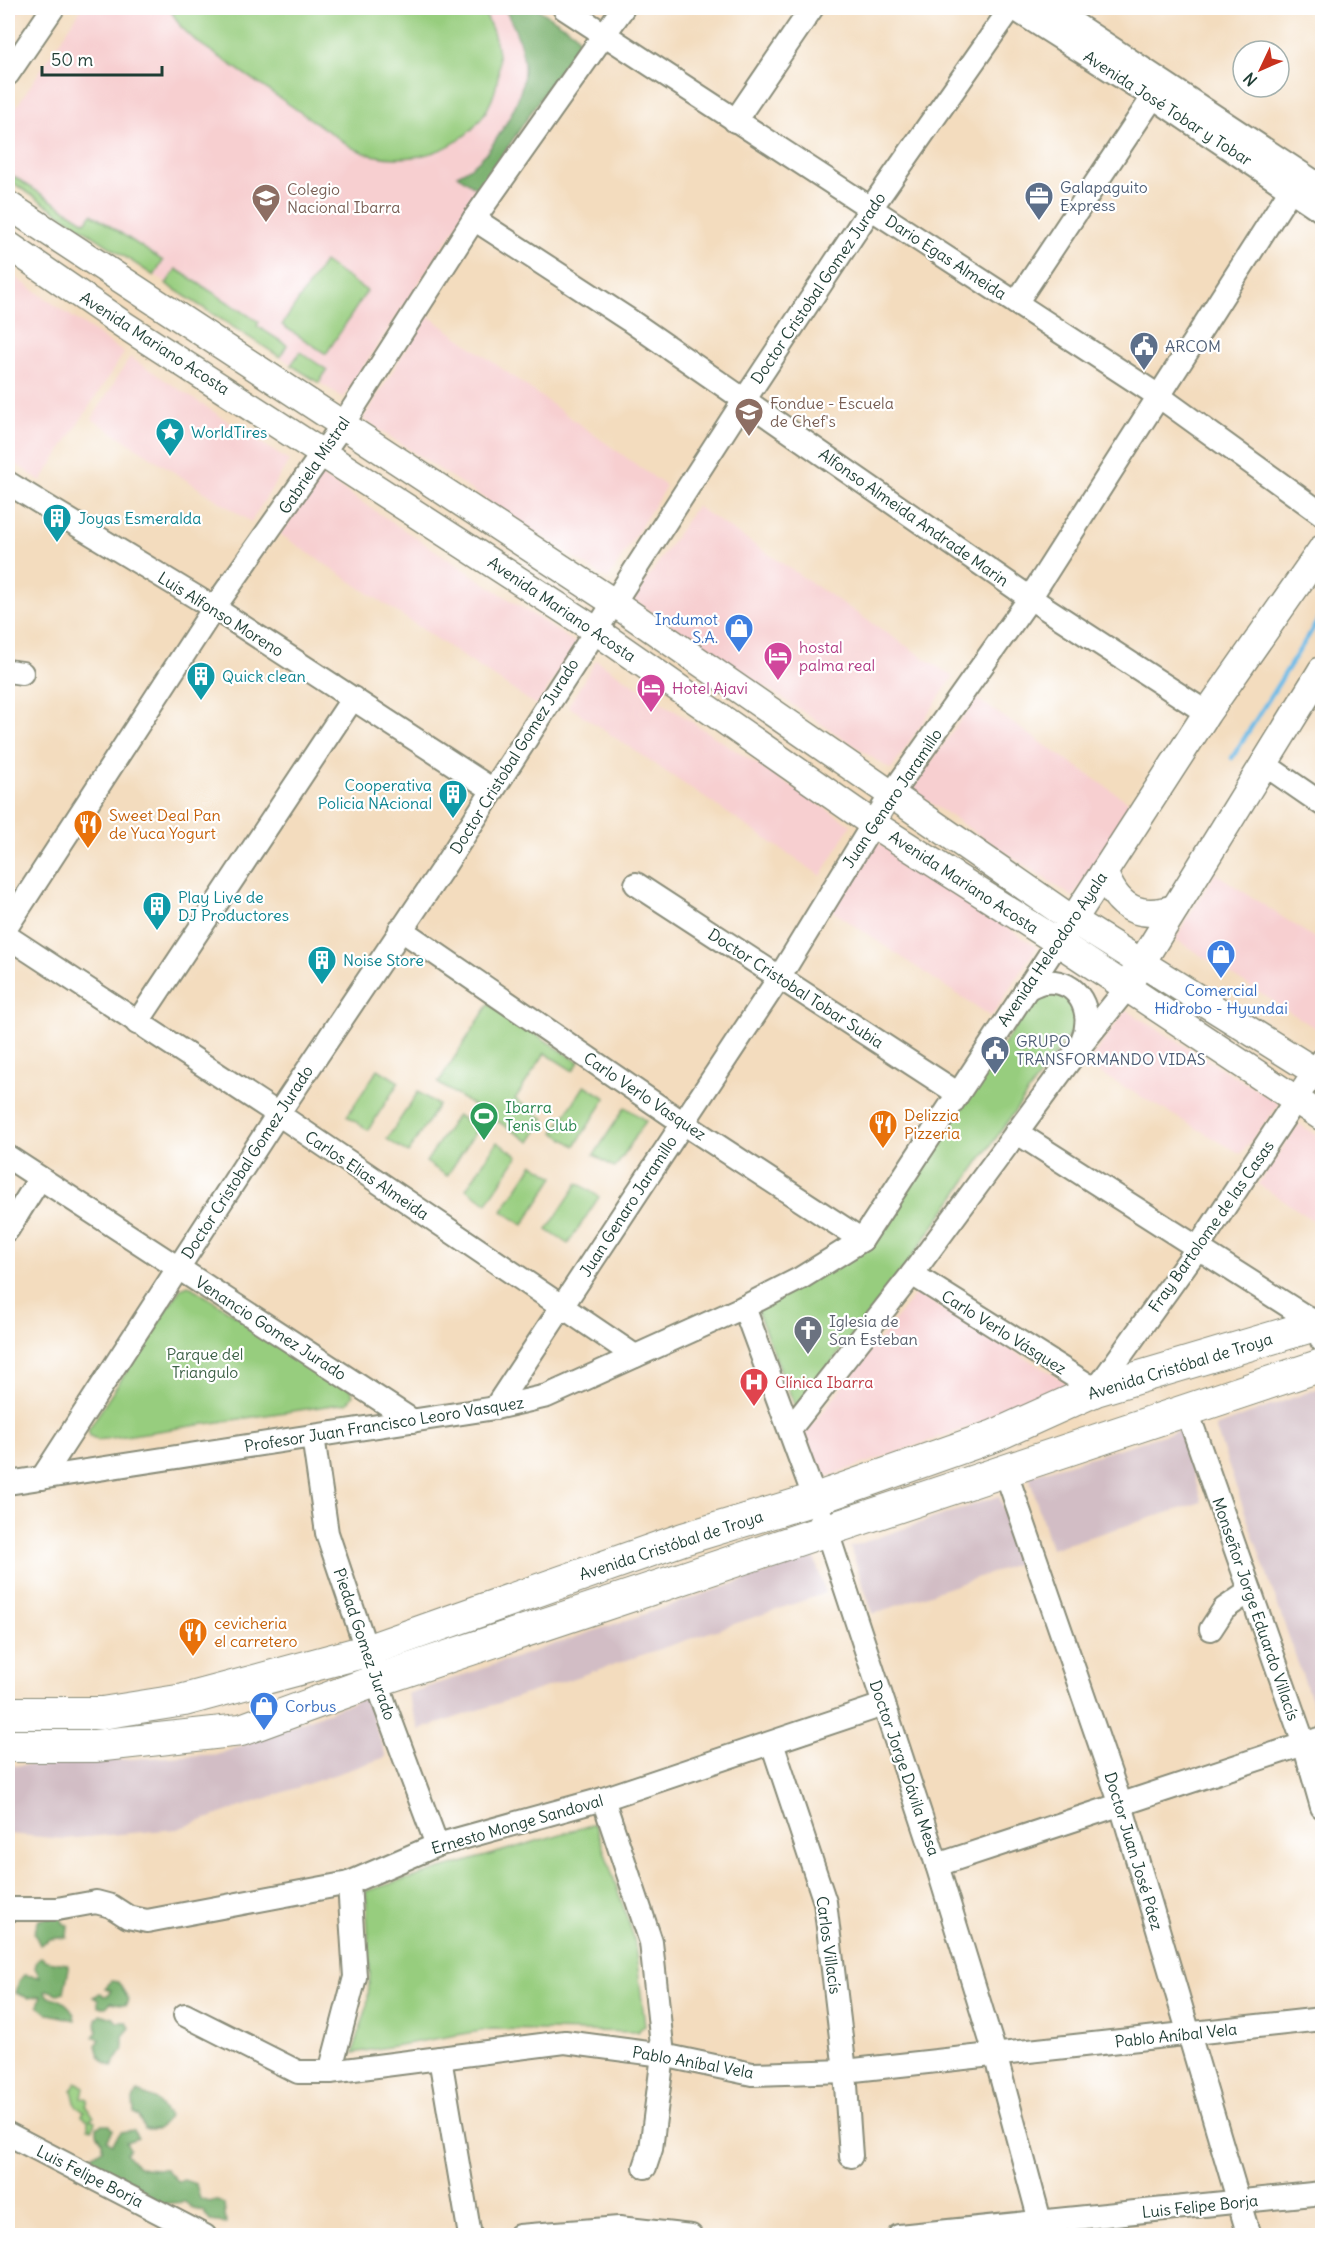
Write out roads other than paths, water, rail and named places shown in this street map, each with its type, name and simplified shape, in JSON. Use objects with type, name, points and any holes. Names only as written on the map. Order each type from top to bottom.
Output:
[{"type":"highway","name":"Avenida Cristóbal de Troya","points":[[8,1713],[102,1713],[184,1700],[366,1651],[683,1539],[815,1499],[994,1436],[1096,1390],[1321,1330]]},
{"type":"highway","points":[[8,1746],[95,1746],[241,1730],[378,1680],[1323,1365]]},
{"type":"main road","name":"Avenida Mariano Acosta","points":[[8,205],[613,602],[890,796],[1073,920],[1320,1069]]},
{"type":"main road","name":"Avenida Mariano Acosta","points":[[8,245],[595,630],[873,824],[1058,942],[1323,1118]]},
{"type":"main road","name":"Avenida Heleodoro Ayala","points":[[1058,942],[1207,713],[1323,549]]},
{"type":"main road","points":[[1126,989],[1323,670]]},
{"type":"main road","points":[[1104,872],[1110,890],[1122,904],[1139,912],[1158,914],[1175,908]]},
{"type":"street","points":[[8,74],[53,8]]},
{"type":"street","name":"Dario Egas Almeida","points":[[564,8],[1160,398],[1323,514]]},
{"type":"street","name":"Gabriela Mistral","points":[[8,925],[214,609],[324,453],[533,131],[623,8]]},
{"type":"street","points":[[735,121],[812,8]]},
{"type":"street","name":"Avenida José Tobar y Tobar","points":[[1012,8],[1153,97],[1323,211]]},
{"type":"street","name":"Doctor Cristobal Gomez Jurado","points":[[42,1478],[871,208],[1012,8]]},
{"type":"street","name":"Avenida José Tobar y Tobar","points":[[1051,8],[1323,187]]},
{"type":"street","points":[[1017,303],[1153,97]]},
{"type":"street","name":"Juan Genaro Jaramillo","points":[[495,1408],[779,978],[890,796],[1030,598],[1160,398],[1291,189]]},
{"type":"street","name":"Alfonso Almeida Andrade Marin","points":[[474,219],[745,399],[1030,598],[1207,713]]},
{"type":"street","name":"Luis Alfonso Moreno","points":[[8,483],[214,609],[493,790]]},
{"type":"street","points":[[138,1023],[353,698]]},
{"type":"street","points":[[1264,764],[1323,804]]},
{"type":"street","name":"Doctor Cristobal Tobar Subia","points":[[636,884],[957,1093]]},
{"type":"street","name":"Carlo Verlo Vasquez","points":[[400,929],[683,1123],[862,1240]]},
{"type":"street","name":"Carlos Elias Almeida","points":[[8,937],[278,1114],[635,1356]]},
{"type":"street","name":"Avenida Heleodoro Ayala","points":[[744,1307],[801,1278],[862,1240],[1058,942]]},
{"type":"street","points":[[1026,990],[1043,982],[1062,983],[1077,993],[1087,1009],[1088,1018],[1088,1028],[1081,1045]]},
{"type":"street","points":[[790,1429],[912,1274],[1081,1045],[1126,989]]},
{"type":"street","name":"Fray Bartolome de las Casas","points":[[1096,1390],[1197,1249],[1320,1069]]},
{"type":"street","points":[[1016,1132],[1321,1330]]},
{"type":"street","name":"Venancio Gomez Jurado","points":[[8,1157],[413,1421]]},
{"type":"street","points":[[8,1229],[40,1178]]},
{"type":"street","name":"Carlo Verlo Vásquez","points":[[912,1274],[1096,1390]]},
{"type":"street","name":"Profesor Juan Francisco Leoro Vasquez","points":[[8,1484],[495,1408],[547,1396],[744,1307]]},
{"type":"street","name":"Doctor Jorge Dávila Mesa","points":[[744,1307],[827,1532],[937,1865],[995,2054],[1042,2228]]},
{"type":"street","name":"Monseñor Jorge Eduardo Villacís","points":[[1187,1411],[1250,1591],[1313,1741],[1323,1807]]},
{"type":"street","name":"Piedad Gomez Jurado","points":[[313,1436],[327,1533],[366,1651],[437,1845]]},
{"type":"street","name":"Doctor Juan José Páez","points":[[1005,1470],[1121,1805],[1249,2235]]},
{"type":"street","points":[[1211,1629],[1224,1609],[1250,1591]]},
{"type":"street","name":"Ernesto Monge Sandoval","points":[[8,1909],[57,1909],[96,1902],[111,1906],[128,1917],[147,1921],[349,1883],[437,1845],[603,1799],[883,1705]]},
{"type":"street","points":[[937,1865],[1313,1741]]},
{"type":"street","name":"Carlos Villacís","points":[[772,1743],[825,1902],[845,2071],[851,2156]]},
{"type":"street","points":[[603,1799],[651,1942],[663,2055],[651,2149],[645,2167]]},
{"type":"street","points":[[330,2072],[355,1977],[349,1883]]},
{"type":"street","name":"Pablo Aníbal Vela","points":[[185,2015],[298,2072],[330,2072],[565,2042],[663,2055],[752,2074],[845,2071],[1323,2019]]},
{"type":"street","points":[[440,2058],[470,2235]]},
{"type":"street","name":"Luis Felipe Borja","points":[[8,2134],[205,2235]]},
{"type":"street","name":"Luis Felipe Borja","points":[[899,2235],[1042,2228],[1323,2193]]},
{"type":"street","points":[[519,2235],[620,2232],[691,2235]]},
{"type":"waterway","points":[[1232,758],[1322,614]]},
{"type":"place","name":"Galapaguito Express","points":[[1039,222]]},
{"type":"place","name":"Colegio Nacional Ibarra","points":[[266,224]]},
{"type":"place","name":"ARCOM","points":[[1144,372]]},
{"type":"place","name":"Fondue - Escuela de Chef's","points":[[749,438]]},
{"type":"place","name":"WorldTires","points":[[170,458]]},
{"type":"place","name":"Joyas Esmeralda","points":[[57,544]]},
{"type":"place","name":"Indumot S.A.","points":[[739,654]]},
{"type":"place","name":"hostal palma real","points":[[778,682]]},
{"type":"place","name":"Quick clean","points":[[201,702]]},
{"type":"place","name":"Hotel Ajavi","points":[[651,714]]},
{"type":"place","name":"Cooperativa Policia NAcional","points":[[453,820]]},
{"type":"place","name":"Sweet Deal Pan de Yuca Yogurt","points":[[88,850]]},
{"type":"place","name":"Play Live de DJ Productores","points":[[157,932]]},
{"type":"place","name":"Comercial Hidrobo - Hyundai","points":[[1221,980]]},
{"type":"place","name":"Noise Store","points":[[322,986]]},
{"type":"place","name":"GRUPO TRANSFORMANDO VIDAS","points":[[995,1076]]},
{"type":"place","name":"Ibarra Tenis Club","points":[[484,1142]]},
{"type":"place","name":"Delizzia Pizzeria","points":[[883,1150]]},
{"type":"place","name":"Iglesia de San Esteban","points":[[808,1356]]},
{"type":"place","name":"Clínica Ibarra","points":[[754,1408]]},
{"type":"place","name":"cevicheria el carretero","points":[[193,1658]]},
{"type":"place","name":"Corbus","points":[[264,1732]]},
{"type":"park label","name":"Parque del Triangulo","points":[[205,1363]]}]
